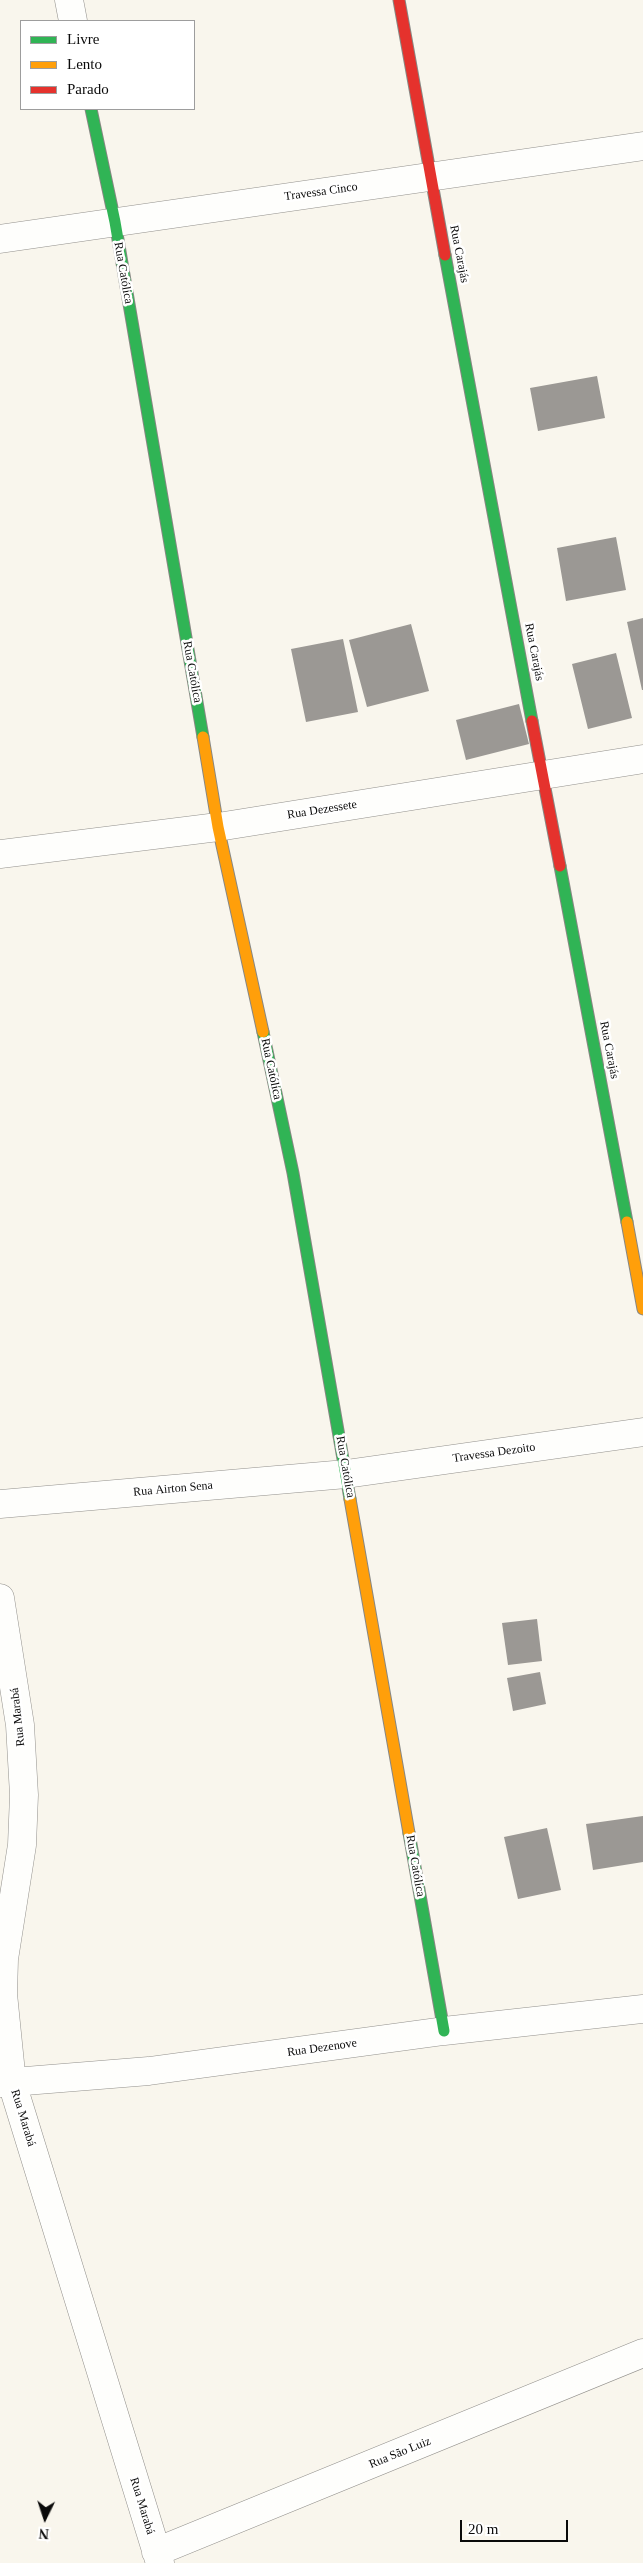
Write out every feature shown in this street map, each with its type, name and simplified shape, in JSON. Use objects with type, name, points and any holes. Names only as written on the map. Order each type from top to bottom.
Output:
[{"type":"street","points":[[69,0],[74,20]]},
{"type":"street","name":"Rua Carajás","points":[[399,0],[430,176],[643,1309]]},
{"type":"street","name":"Rua Católica","points":[[91,110],[115,222],[218,827],[293,1173],[444,2031]]},
{"type":"street","name":"Travessa Cinco","points":[[0,239],[643,146]]},
{"type":"street","name":"Rua Dezessete","points":[[0,854],[218,827],[643,759]]},
{"type":"street","name":"Travessa Dezoito","points":[[346,1474],[643,1432]]},
{"type":"street","name":"Rua Airton Sena","points":[[0,1504],[346,1474]]},
{"type":"street","name":"Rua Marabá","points":[[0,1598],[20,1725],[24,1795],[22,1845],[4,1959],[3,1994],[6,2083],[158,2558]]},
{"type":"street","name":"Rua Dezenove","points":[[6,2083],[149,2071],[444,2031],[643,2009]]},
{"type":"street","name":"Rua São Luiz","points":[[158,2558],[643,2353]]},
{"type":"building","points":[[597,376],[605,418],[538,431],[530,388]]},
{"type":"building","points":[[616,537],[626,590],[566,601],[557,548]]},
{"type":"building","points":[[643,618],[643,690],[642,690],[627,622]]},
{"type":"building","points":[[411,624],[429,691],[367,707],[349,640]]},
{"type":"building","points":[[343,639],[358,712],[306,722],[291,649]]},
{"type":"building","points":[[616,653],[632,718],[588,729],[572,664]]},
{"type":"building","points":[[519,704],[529,744],[466,760],[456,720]]},
{"type":"building","points":[[537,1619],[542,1661],[508,1665],[502,1623]]},
{"type":"building","points":[[540,1672],[546,1704],[513,1711],[507,1678]]},
{"type":"building","points":[[643,1816],[643,1862],[593,1870],[586,1824]]},
{"type":"building","points":[[547,1828],[561,1890],[518,1899],[504,1837]]},
{"type":"traffic: fast","points":[[91,110],[115,222],[203,737]]},
{"type":"traffic: fast","points":[[445,255],[532,721]]},
{"type":"traffic: fast","points":[[560,866],[627,1222]]},
{"type":"traffic: fast","points":[[263,1032],[293,1173],[350,1499]]},
{"type":"traffic: fast","points":[[409,1833],[444,2031]]},
{"type":"traffic: slow","points":[[203,737],[218,827],[263,1032]]},
{"type":"traffic: slow","points":[[627,1222],[643,1309]]},
{"type":"traffic: slow","points":[[350,1499],[409,1833]]},
{"type":"traffic: jam","points":[[399,0],[445,255]]},
{"type":"traffic: jam","points":[[532,721],[560,866]]}]
